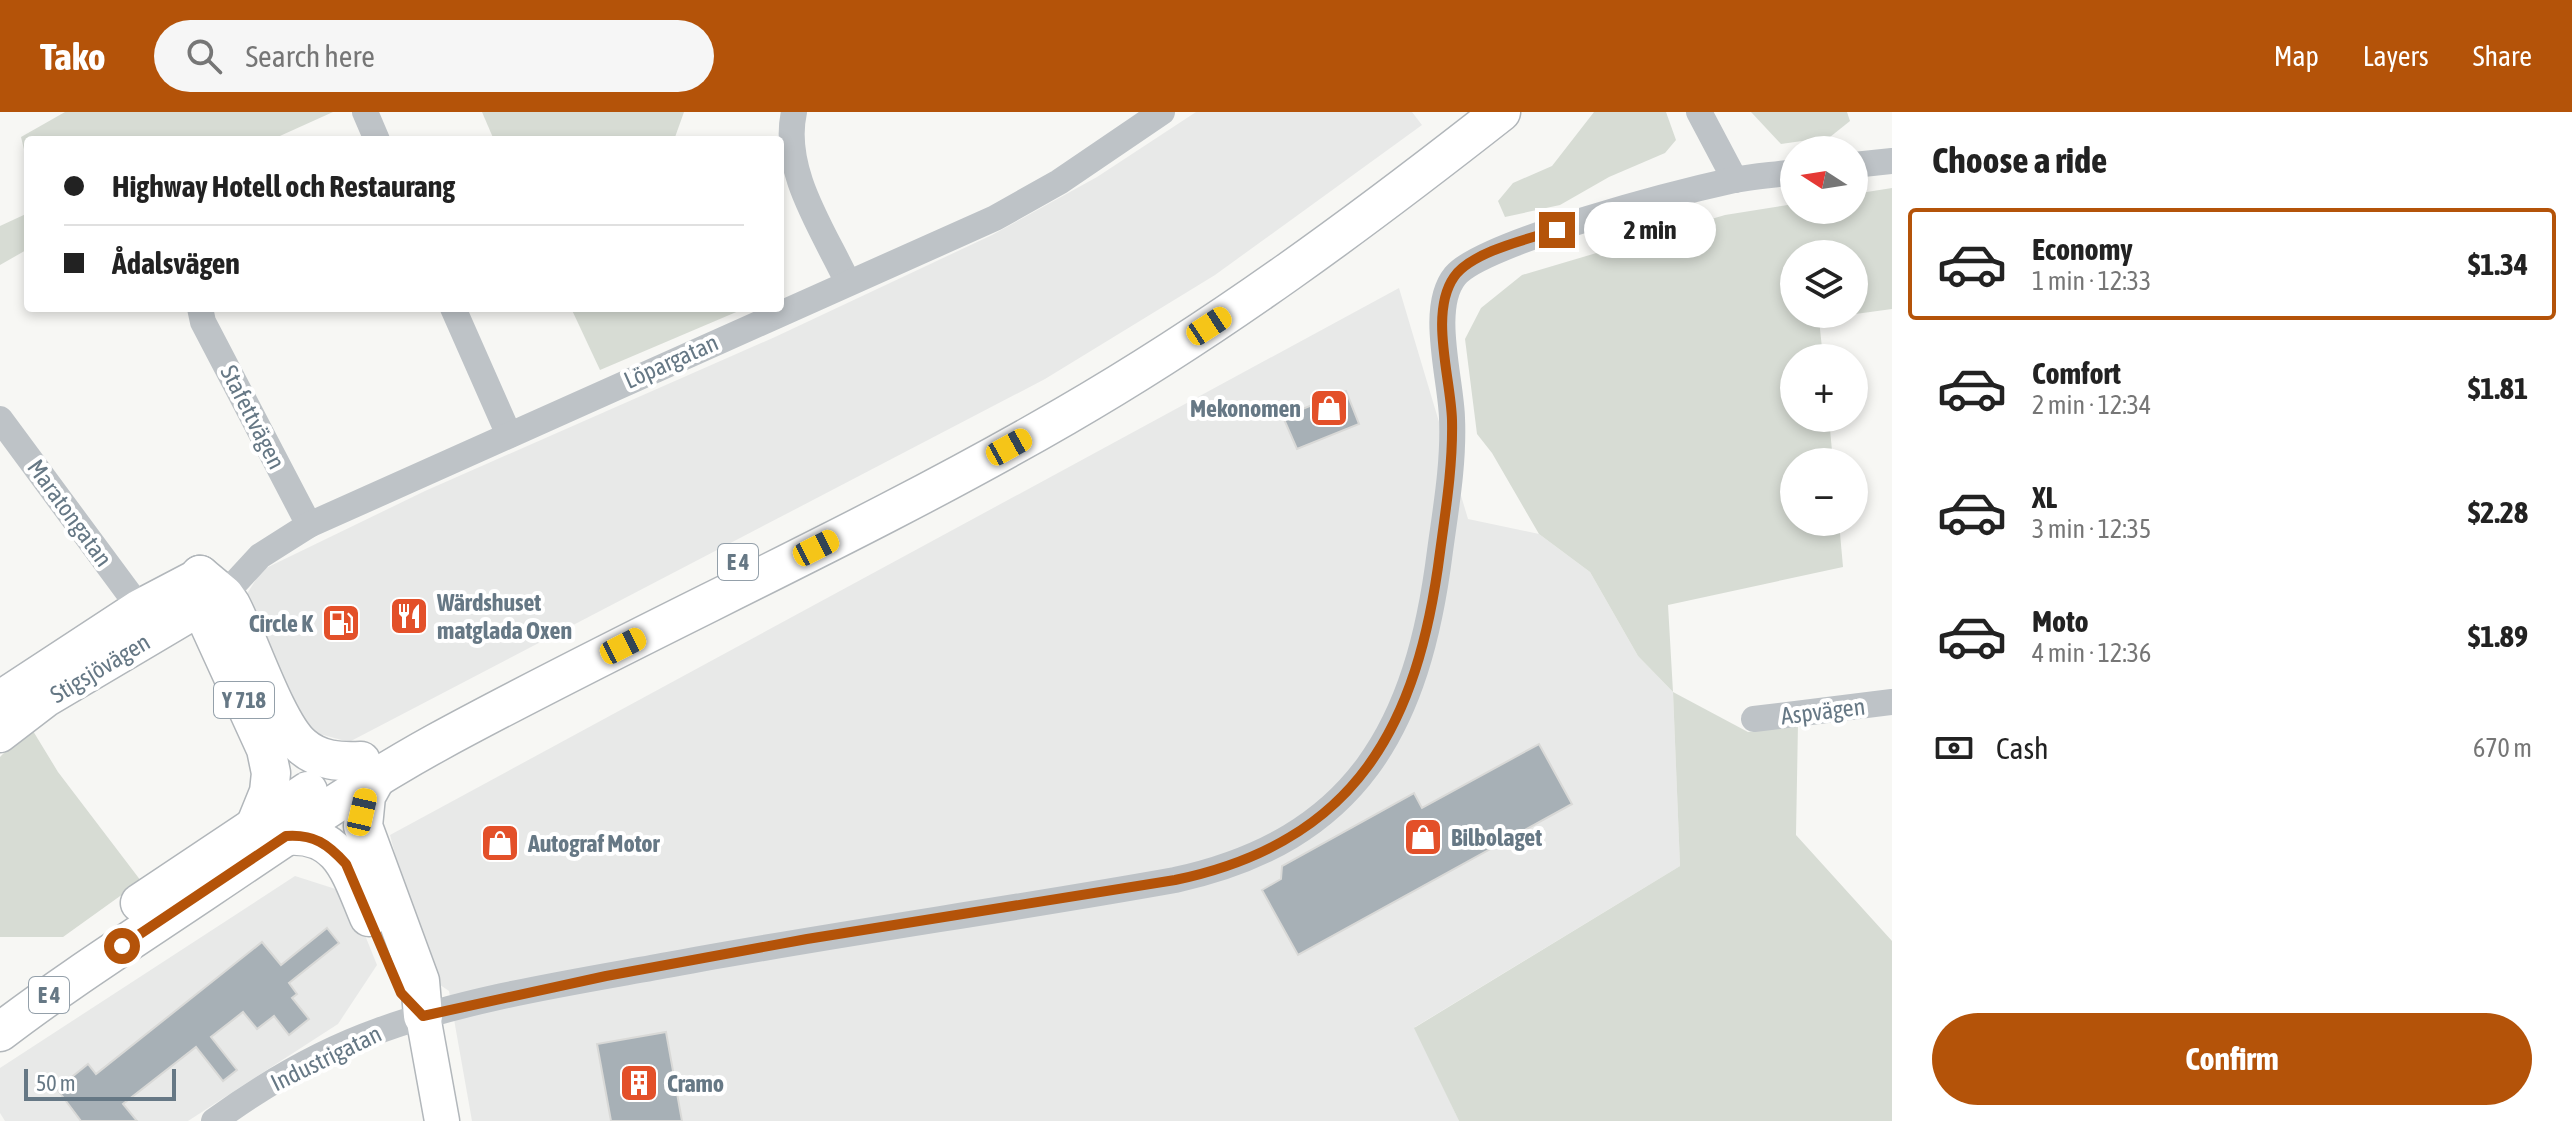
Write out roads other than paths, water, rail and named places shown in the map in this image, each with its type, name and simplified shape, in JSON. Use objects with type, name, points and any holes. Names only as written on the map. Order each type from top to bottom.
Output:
[{"type":"highway","name":"E 4","points":[[0,1002],[560,651],[994,430],[1079,382],[1192,313],[1309,235],[1468,112]]},
{"type":"highway","name":"E 4","points":[[369,769],[485,716],[954,477],[1076,410],[1285,275],[1367,217],[1501,112]]},
{"type":"highway","name":"Y 718","points":[[209,592],[240,621],[287,727],[296,739],[321,757],[369,769]]},
{"type":"highway","name":"Y 718","points":[[209,592],[266,749],[271,773],[271,830]]},
{"type":"highway","points":[[369,769],[363,826],[420,981],[423,1016]]},
{"type":"highway","name":"E 4","points":[[0,1032],[271,830]]},
{"type":"highway","points":[[271,830],[316,838],[332,848],[346,864],[401,993],[423,1016]]},
{"type":"main road","name":"Stigsjövägen","points":[[0,698],[139,607],[209,592]]},
{"type":"main road","name":"Stigsjövägen","points":[[0,735],[47,699],[209,592]]},
{"type":"main road","points":[[423,1016],[442,1121]]},
{"type":"street","points":[[365,112],[375,136]]},
{"type":"street","points":[[794,112],[790,131],[793,160],[848,283]]},
{"type":"street","name":"Löpargatan","points":[[784,312],[995,218],[1059,182],[1124,122],[1162,112]]},
{"type":"street","points":[[1699,112],[1735,180],[1780,174]]},
{"type":"street","points":[[1868,164],[1892,161]]},
{"type":"street","name":"Industrigatan","points":[[214,1121],[287,1073],[330,1051],[423,1016],[606,976],[807,939],[1066,899],[1199,874],[1245,860],[1307,828],[1361,777],[1389,735],[1407,697],[1423,646],[1437,577],[1451,454],[1451,391],[1443,314],[1444,298],[1454,276],[1473,260],[1579,222],[1735,180]]},
{"type":"street","name":"Stafettvägen","points":[[201,312],[203,322],[309,525]]},
{"type":"street","points":[[455,312],[509,435]]},
{"type":"street","name":"Löpargatan","points":[[209,592],[309,525],[783,312]]},
{"type":"street","name":"Maratongatan","points":[[0,419],[139,607]]},
{"type":"street","name":"Aspvägen","points":[[1754,719],[1892,702]]},
{"type":"place","name":"Mekonomen","points":[[1329,408]]},
{"type":"place","name":"Wärdshuset matglada Oxen","points":[[409,616]]},
{"type":"place","name":"Circle K","points":[[341,623]]},
{"type":"place","name":"Bilbolaget","points":[[1423,837]]},
{"type":"place","name":"Autograf Motor","points":[[500,843]]},
{"type":"place","name":"Cramo","points":[[639,1083]]}]
